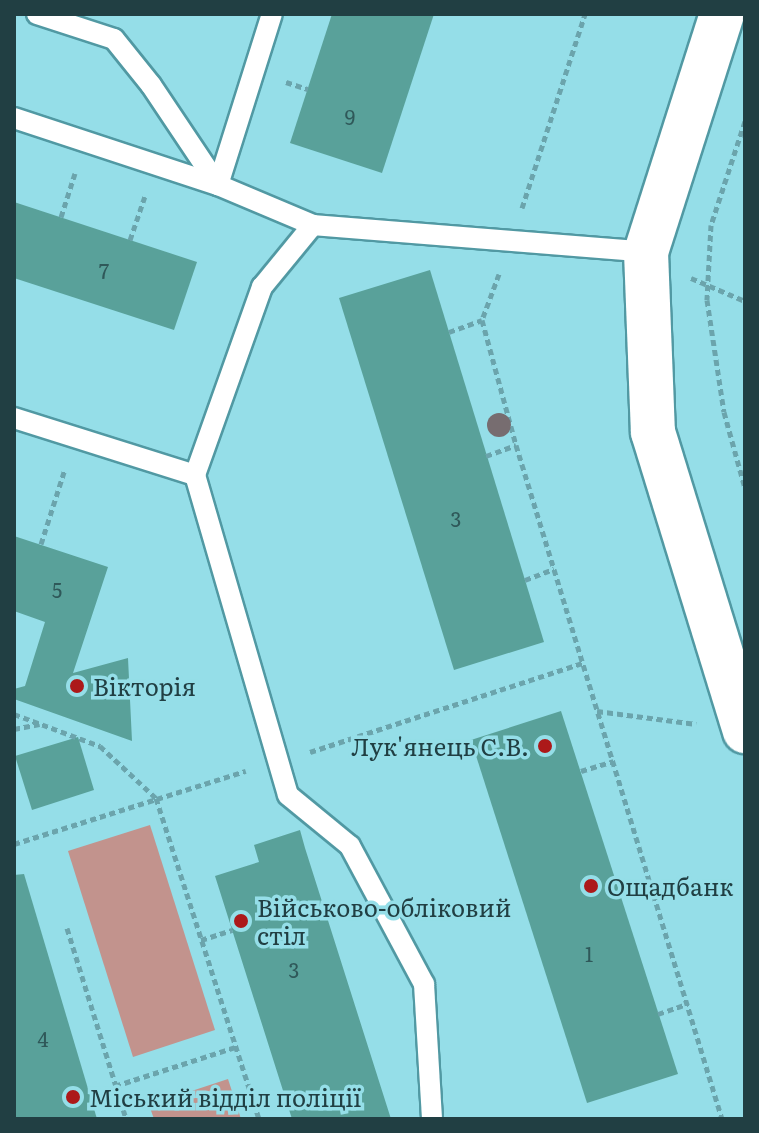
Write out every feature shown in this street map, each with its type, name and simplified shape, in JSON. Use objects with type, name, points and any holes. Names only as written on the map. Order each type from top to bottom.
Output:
[{"type":"main road","points":[[722,14],[646,252],[653,432],[745,731]]},
{"type":"lane","points":[[37,14],[114,39],[151,85],[218,185]]},
{"type":"lane","points":[[218,185],[272,14]]},
{"type":"lane","points":[[14,118],[218,185],[313,225],[646,252]]},
{"type":"lane","points":[[313,225],[262,287],[195,475],[288,795],[350,846],[424,984],[432,1119]]},
{"type":"lane","points":[[14,418],[195,475]]},
{"type":"path","points":[[585,14],[512,239],[482,320],[516,445],[722,1119]]},
{"type":"path","points":[[745,121],[711,225],[708,287],[724,412],[745,488]]},
{"type":"path","points":[[61,217],[86,142]]},
{"type":"path","points":[[130,240],[155,165]]},
{"type":"path","points":[[708,287],[745,301]]},
{"type":"path","points":[[449,332],[482,320]]},
{"type":"path","points":[[41,544],[76,437]]},
{"type":"path","points":[[486,456],[516,445]]},
{"type":"path","points":[[525,580],[554,569]]},
{"type":"path","points":[[597,711],[745,731]]},
{"type":"path","points":[[14,714],[100,746],[156,798],[259,1119]]},
{"type":"path","points":[[14,729],[40,724]]},
{"type":"path","points":[[581,771],[613,761]]},
{"type":"path","points":[[619,892],[650,882]]},
{"type":"path","points":[[67,928],[126,1119]]},
{"type":"path","points":[[201,940],[232,930]]},
{"type":"path","points":[[658,1014],[687,1004]]},
{"type":"path","points":[[115,1086],[236,1047]]},
{"type":"shaded area","points":[[150,825],[215,1030],[133,1057],[68,851]]},
{"type":"shaded area","points":[[228,1079],[241,1119],[154,1119],[149,1105]]},
{"type":"building","points":[[332,14],[434,14],[382,173],[290,143]]},
{"type":"building","points":[[14,202],[197,262],[174,330],[14,278]]},
{"type":"building","points":[[430,270],[544,642],[454,670],[339,298]]},
{"type":"building","points":[[14,536],[108,567],[73,673],[128,658],[132,741],[14,699],[14,689],[25,686],[45,622],[14,611]]},
{"type":"building","points":[[561,711],[678,1074],[587,1103],[471,740]]},
{"type":"building","points":[[78,737],[94,790],[32,810],[15,756]]},
{"type":"building","points":[[300,830],[391,1119],[292,1119],[215,876],[259,862],[254,845]]},
{"type":"building","points":[[24,874],[97,1119],[14,1119],[14,875]]},
{"type":"place","name":"Вікторія","points":[[77,686]]},
{"type":"place","name":"Лук'янець С.В.","points":[[545,746]]},
{"type":"place","name":"Ощадбанк","points":[[591,886]]},
{"type":"place","name":"Військово-обліковий стіл","points":[[241,921]]},
{"type":"place","name":"Міський відділ поліції","points":[[73,1097]]}]
